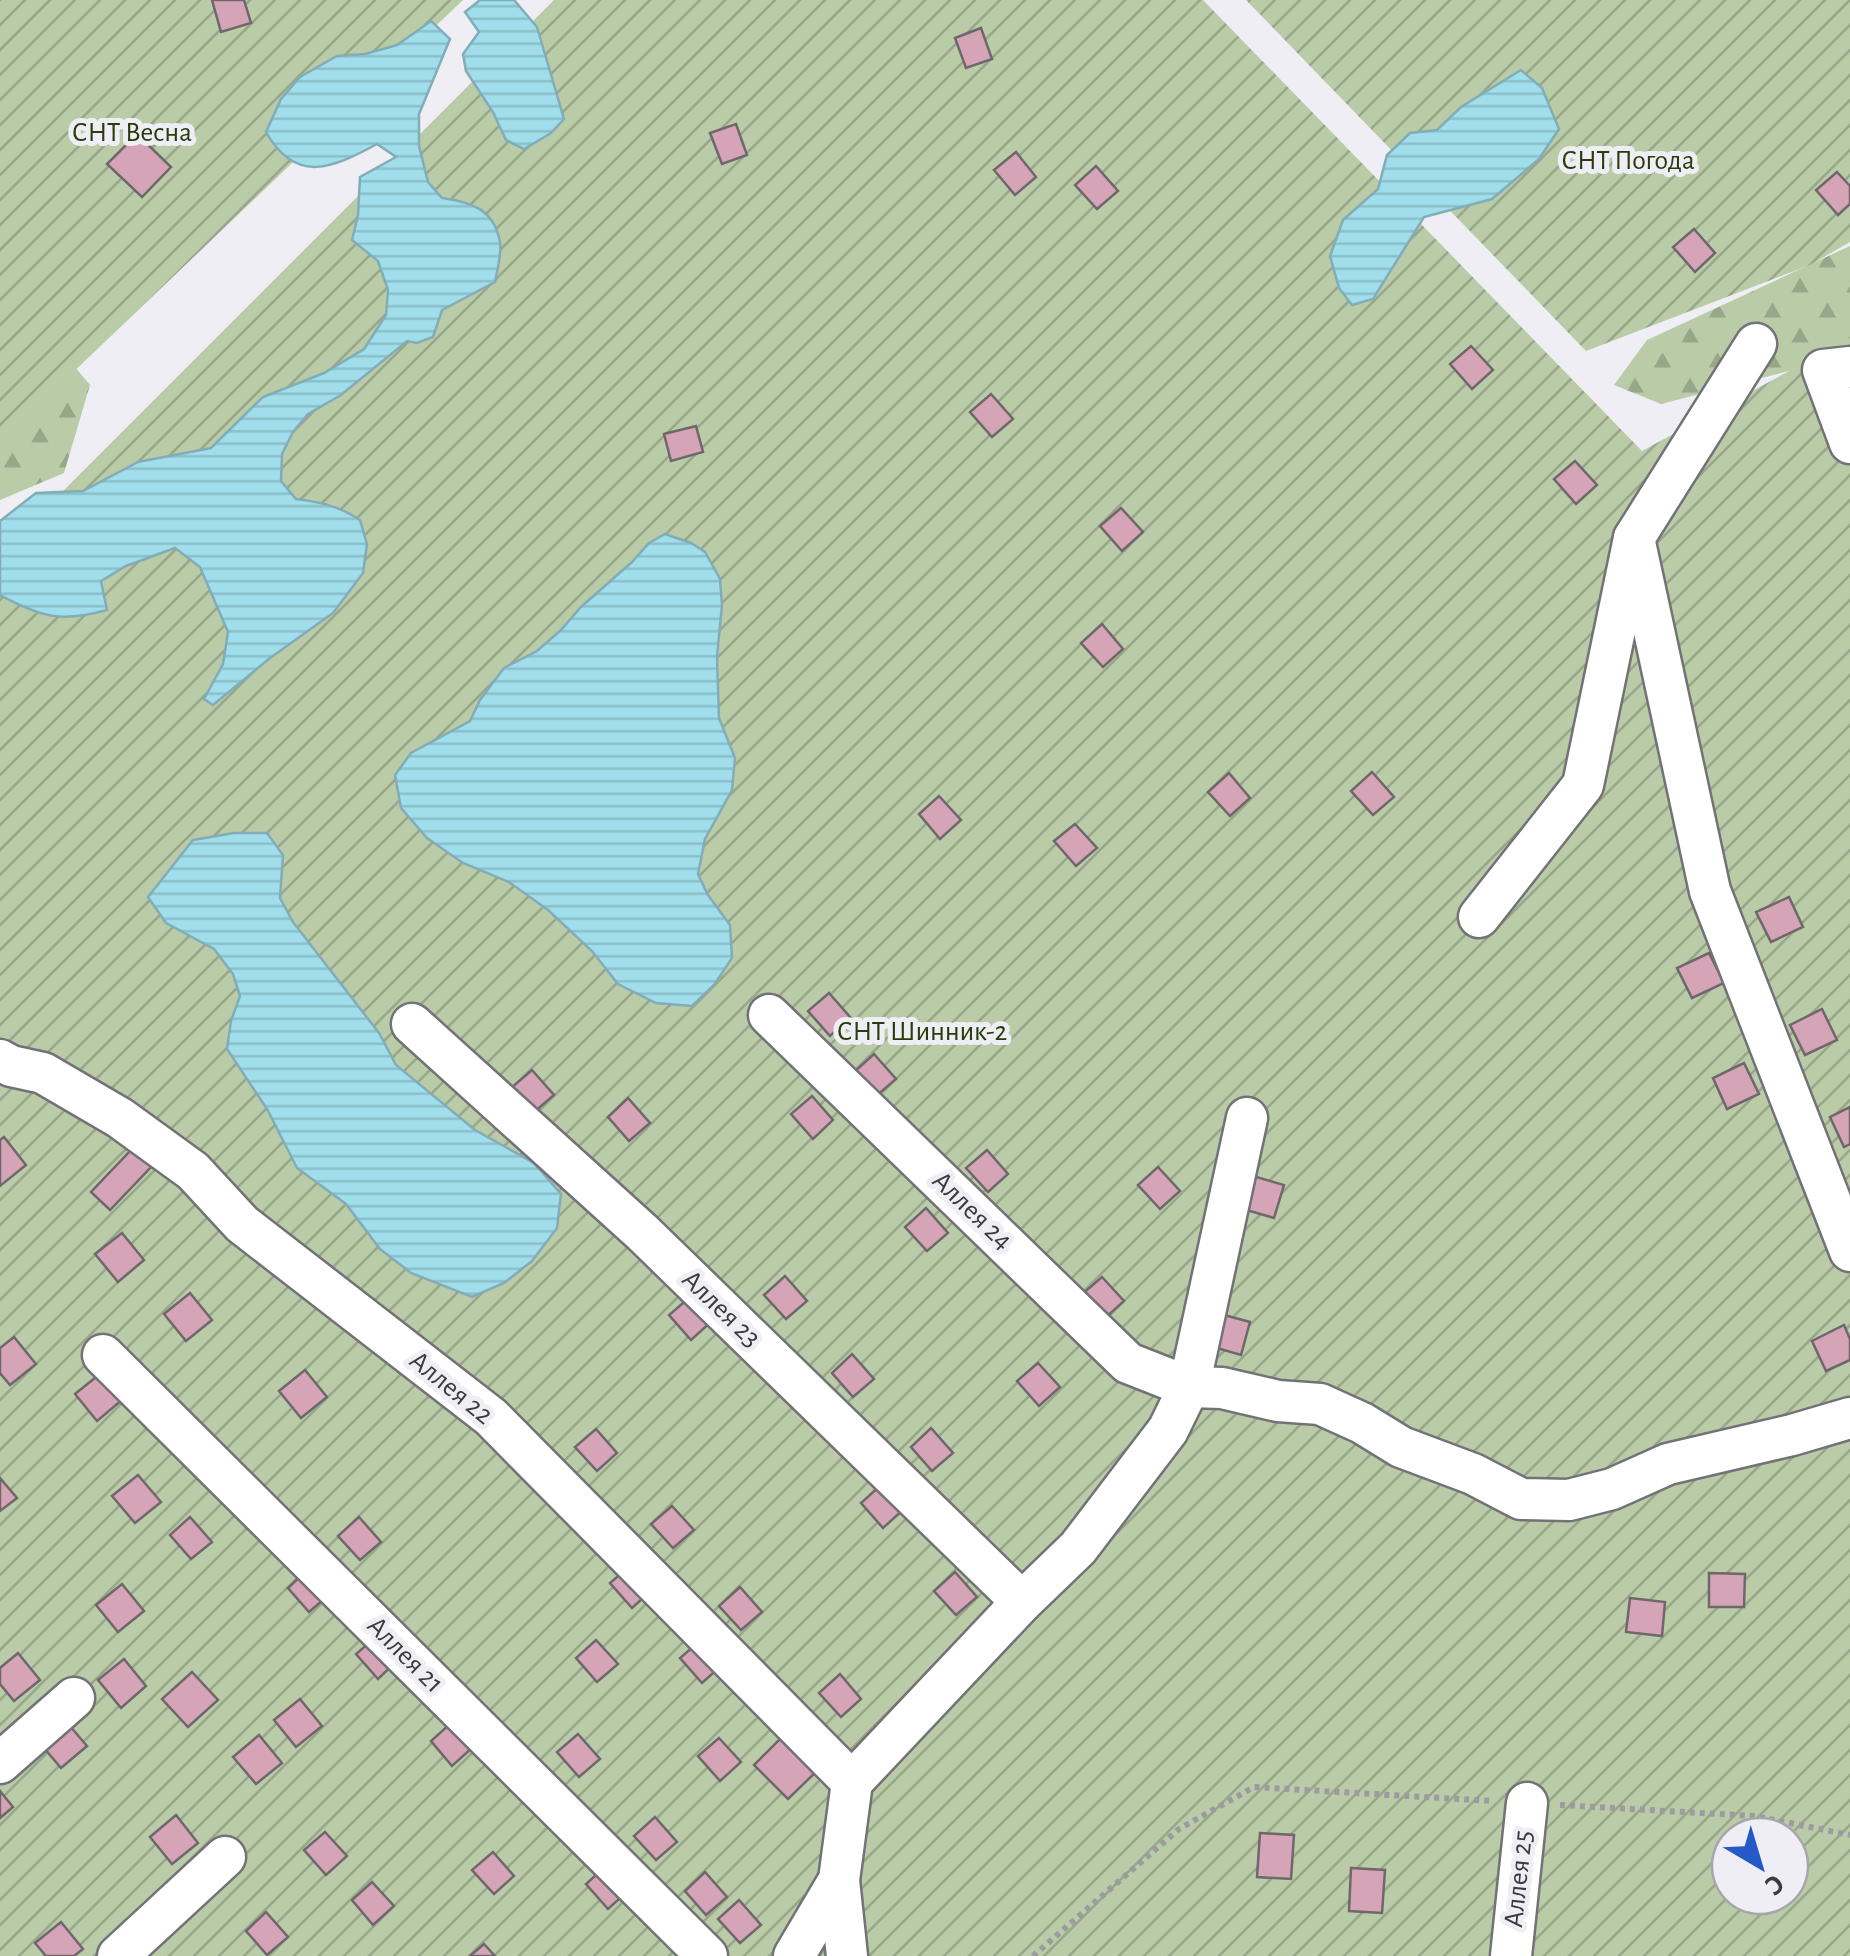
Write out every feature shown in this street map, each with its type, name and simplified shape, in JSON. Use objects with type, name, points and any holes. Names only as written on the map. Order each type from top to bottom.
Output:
[{"type":"lane","points":[[1479,918],[1583,785],[1634,538],[1756,344]]},
{"type":"lane","points":[[1850,367],[1823,370],[1850,443]]},
{"type":"lane","points":[[1634,538],[1710,891],[1850,1251]]},
{"type":"lane","name":"Аллея 24","points":[[769,1015],[1128,1362],[1189,1387],[1222,1388],[1278,1401],[1320,1404],[1401,1447],[1473,1474],[1520,1499],[1568,1500],[1612,1489],[1668,1464],[1850,1418]]},
{"type":"lane","name":"Аллея 23","points":[[412,1024],[643,1233],[1022,1602]]},
{"type":"lane","name":"Аллея 22","points":[[0,1060],[43,1073],[135,1129],[192,1172],[242,1224],[491,1417],[852,1782]]},
{"type":"lane","points":[[847,1956],[839,1880],[852,1782],[1078,1548],[1168,1430],[1189,1387],[1246,1118]]},
{"type":"lane","name":"Аллея 21","points":[[102,1355],[707,1956]]},
{"type":"lane","points":[[0,1763],[74,1698]]},
{"type":"lane","name":"Аллея 25","points":[[1511,1956],[1527,1803]]},
{"type":"lane","points":[[118,1956],[225,1856]]},
{"type":"lane","points":[[794,1956],[839,1880]]},
{"type":"path","points":[[1033,1956],[1179,1829],[1254,1786],[1755,1816],[1850,1835]]},
{"type":"green space","name":"СНТ Весна","points":[[0,0],[463,0],[0,442]]},
{"type":"green space","name":"СНТ Шинник-2","points":[[554,0],[1203,0],[1642,451],[1850,338],[1850,1956],[0,1956],[0,554]]},
{"type":"green space","name":"СНТ Погода","points":[[1246,0],[1850,0],[1850,242],[1810,265],[1586,351]]},
{"type":"green space","points":[[1850,246],[1850,355],[1661,404],[1614,385],[1647,340]]},
{"type":"green space","points":[[48,335],[90,385],[64,473],[0,500],[0,350]]},
{"type":"water","points":[[480,0],[514,0],[537,27],[564,119],[551,133],[524,149],[506,140],[466,71],[463,54],[479,32],[465,12]]},
{"type":"water","points":[[431,21],[450,39],[419,114],[419,146],[428,182],[442,198],[472,205],[492,222],[500,247],[495,282],[442,310],[433,337],[417,343],[407,341],[341,395],[308,414],[293,432],[282,454],[281,481],[296,499],[329,505],[360,520],[367,544],[363,573],[333,613],[213,705],[204,699],[223,664],[228,632],[200,567],[175,548],[126,566],[101,581],[107,610],[52,616],[0,595],[0,521],[36,493],[83,491],[138,462],[211,448],[263,397],[324,373],[364,349],[386,315],[388,290],[378,261],[352,240],[360,177],[396,157],[377,144],[330,165],[303,165],[290,160],[266,132],[281,99],[300,77],[337,56],[365,54],[397,45]]},
{"type":"water","points":[[1521,70],[1542,88],[1559,129],[1539,159],[1492,199],[1424,217],[1373,299],[1352,305],[1339,288],[1330,256],[1343,220],[1378,189],[1387,155],[1410,133],[1437,130],[1461,107]]},
{"type":"water","points":[[665,534],[705,552],[720,579],[719,718],[735,758],[732,790],[705,839],[698,874],[730,925],[732,958],[714,985],[692,1006],[656,1003],[618,984],[592,951],[548,910],[509,882],[463,863],[427,838],[401,808],[395,775],[411,753],[470,721],[504,668],[537,651],[649,543]]},
{"type":"water","points":[[234,833],[267,833],[283,855],[280,898],[293,922],[379,1033],[396,1065],[475,1130],[534,1163],[561,1194],[557,1228],[532,1261],[504,1283],[472,1297],[411,1273],[380,1249],[346,1204],[297,1168],[267,1109],[227,1049],[240,996],[233,974],[214,949],[166,923],[148,897],[193,840]]},
{"type":"building","points":[[212,0],[244,0],[251,23],[221,32]]},
{"type":"building","points":[[981,28],[992,59],[966,68],[955,38]]},
{"type":"building","points":[[736,124],[747,155],[722,164],[710,133]]},
{"type":"building","points":[[137,134],[171,167],[142,197],[107,164]]},
{"type":"building","points":[[1016,152],[1036,177],[1015,195],[994,170]]},
{"type":"building","points":[[1096,166],[1118,191],[1097,209],[1075,185]]},
{"type":"building","points":[[1837,172],[1850,186],[1850,204],[1838,215],[1816,190]]},
{"type":"building","points":[[1694,229],[1715,253],[1695,272],[1673,247]]},
{"type":"building","points":[[1471,346],[1493,370],[1472,389],[1450,364]]},
{"type":"building","points":[[991,394],[1013,419],[992,437],[970,412]]},
{"type":"building","points":[[696,426],[703,452],[671,461],[664,434]]},
{"type":"building","points":[[1575,461],[1597,485],[1576,504],[1554,479]]},
{"type":"building","points":[[1121,508],[1143,532],[1122,551],[1100,526]]},
{"type":"building","points":[[1102,624],[1123,649],[1103,667],[1081,643]]},
{"type":"building","points":[[1372,772],[1394,797],[1373,815],[1351,791]]},
{"type":"building","points":[[1229,773],[1250,798],[1230,816],[1208,792]]},
{"type":"building","points":[[939,796],[961,820],[940,839],[919,814]]},
{"type":"building","points":[[1075,824],[1097,848],[1076,866],[1054,841]]},
{"type":"building","points":[[1789,897],[1803,927],[1771,942],[1756,912]]},
{"type":"building","points":[[1709,953],[1724,983],[1692,998],[1677,968]]},
{"type":"building","points":[[829,993],[850,1017],[830,1036],[808,1011]]},
{"type":"building","points":[[1822,1009],[1837,1040],[1805,1055],[1790,1025]]},
{"type":"building","points":[[874,1054],[896,1079],[875,1097],[853,1073]]},
{"type":"building","points":[[1744,1063],[1759,1094],[1727,1109],[1713,1078]]},
{"type":"building","points":[[532,1070],[554,1095],[533,1113],[511,1088]]},
{"type":"building","points":[[812,1096],[833,1120],[813,1139],[791,1114]]},
{"type":"building","points":[[628,1098],[650,1123],[629,1141],[608,1117]]},
{"type":"building","points":[[1850,1107],[1850,1144],[1844,1147],[1830,1117]]},
{"type":"building","points":[[4,1137],[26,1165],[0,1186],[0,1140]]},
{"type":"building","points":[[133,1148],[152,1166],[110,1210],[91,1192]]},
{"type":"building","points":[[987,1150],[1008,1174],[988,1192],[966,1168]]},
{"type":"building","points":[[1158,1167],[1180,1191],[1160,1209],[1138,1185]]},
{"type":"building","points":[[1246,1174],[1284,1185],[1274,1218],[1236,1207]]},
{"type":"building","points":[[926,1208],[948,1233],[927,1251],[905,1227]]},
{"type":"building","points":[[122,1233],[144,1260],[118,1282],[95,1254]]},
{"type":"building","points":[[785,1276],[807,1301],[786,1319],[764,1295]]},
{"type":"building","points":[[1102,1277],[1124,1301],[1103,1320],[1081,1295]]},
{"type":"building","points":[[190,1293],[212,1320],[186,1341],[164,1314]]},
{"type":"building","points":[[690,1297],[712,1321],[691,1340],[669,1315]]},
{"type":"building","points":[[1213,1312],[1250,1322],[1241,1355],[1203,1344]]},
{"type":"building","points":[[1844,1325],[1850,1339],[1850,1360],[1826,1371],[1812,1341]]},
{"type":"building","points":[[14,1337],[36,1364],[10,1385],[0,1373],[0,1348]]},
{"type":"building","points":[[852,1354],[874,1379],[853,1397],[832,1373]]},
{"type":"building","points":[[1038,1363],[1060,1387],[1039,1406],[1017,1381]]},
{"type":"building","points":[[305,1370],[327,1397],[301,1418],[279,1391]]},
{"type":"building","points":[[101,1373],[123,1399],[97,1421],[75,1394]]},
{"type":"building","points":[[931,1428],[953,1453],[932,1471],[911,1447]]},
{"type":"building","points":[[596,1429],[617,1453],[597,1471],[575,1447]]},
{"type":"building","points":[[138,1475],[161,1502],[135,1523],[112,1496]]},
{"type":"building","points":[[0,1478],[17,1498],[0,1511]]},
{"type":"building","points":[[882,1484],[904,1509],[883,1528],[861,1503]]},
{"type":"building","points":[[672,1506],[694,1530],[673,1548],[651,1524]]},
{"type":"building","points":[[190,1517],[212,1542],[191,1559],[170,1535]]},
{"type":"building","points":[[359,1517],[381,1542],[360,1560],[338,1536]]},
{"type":"building","points":[[631,1565],[653,1589],[632,1608],[610,1583]]},
{"type":"building","points":[[308,1569],[330,1594],[309,1612],[288,1588]]},
{"type":"building","points":[[955,1572],[977,1597],[956,1615],[934,1591]]},
{"type":"building","points":[[1709,1573],[1745,1574],[1744,1607],[1709,1607]]},
{"type":"building","points":[[122,1584],[144,1611],[118,1632],[96,1605]]},
{"type":"building","points":[[740,1587],[762,1612],[741,1630],[719,1606]]},
{"type":"building","points":[[1630,1598],[1665,1602],[1662,1636],[1626,1632]]},
{"type":"building","points":[[377,1636],[398,1660],[378,1679],[356,1654]]},
{"type":"building","points":[[596,1640],[618,1664],[597,1682],[576,1658]]},
{"type":"building","points":[[701,1640],[722,1665],[702,1683],[680,1658]]},
{"type":"building","points":[[18,1653],[40,1680],[14,1701],[0,1684],[0,1668]]},
{"type":"building","points":[[124,1659],[146,1686],[121,1708],[98,1680]]},
{"type":"building","points":[[192,1672],[218,1700],[188,1727],[162,1699]]},
{"type":"building","points":[[840,1674],[861,1699],[841,1717],[819,1693]]},
{"type":"building","points":[[300,1699],[322,1726],[296,1747],[274,1720]]},
{"type":"building","points":[[64,1719],[87,1746],[61,1768],[38,1741]]},
{"type":"building","points":[[451,1723],[473,1747],[452,1766],[431,1741]]},
{"type":"building","points":[[788,1731],[822,1766],[788,1799],[754,1765]]},
{"type":"building","points":[[578,1734],[600,1759],[579,1777],[557,1752]]},
{"type":"building","points":[[259,1735],[282,1763],[256,1784],[233,1757]]},
{"type":"building","points":[[719,1738],[741,1762],[720,1781],[698,1756]]},
{"type":"building","points":[[0,1791],[13,1807],[0,1818]]},
{"type":"building","points":[[176,1815],[198,1843],[172,1864],[150,1837]]},
{"type":"building","points":[[655,1817],[677,1842],[656,1860],[634,1836]]},
{"type":"building","points":[[325,1832],[347,1856],[326,1875],[304,1850]]},
{"type":"building","points":[[1260,1833],[1294,1835],[1291,1879],[1257,1877]]},
{"type":"building","points":[[493,1852],[514,1876],[494,1894],[472,1870]]},
{"type":"building","points":[[607,1865],[629,1890],[608,1909],[586,1884]]},
{"type":"building","points":[[1351,1868],[1385,1870],[1382,1913],[1349,1911]]},
{"type":"building","points":[[705,1872],[727,1897],[706,1915],[685,1891]]},
{"type":"building","points":[[372,1882],[394,1906],[373,1925],[352,1900]]},
{"type":"building","points":[[739,1900],[761,1925],[740,1943],[718,1919]]},
{"type":"building","points":[[266,1912],[288,1937],[267,1955],[246,1931]]},
{"type":"building","points":[[61,1922],[83,1949],[74,1956],[46,1956],[35,1943]]},
{"type":"building","points":[[484,1944],[495,1956],[470,1956]]}]
